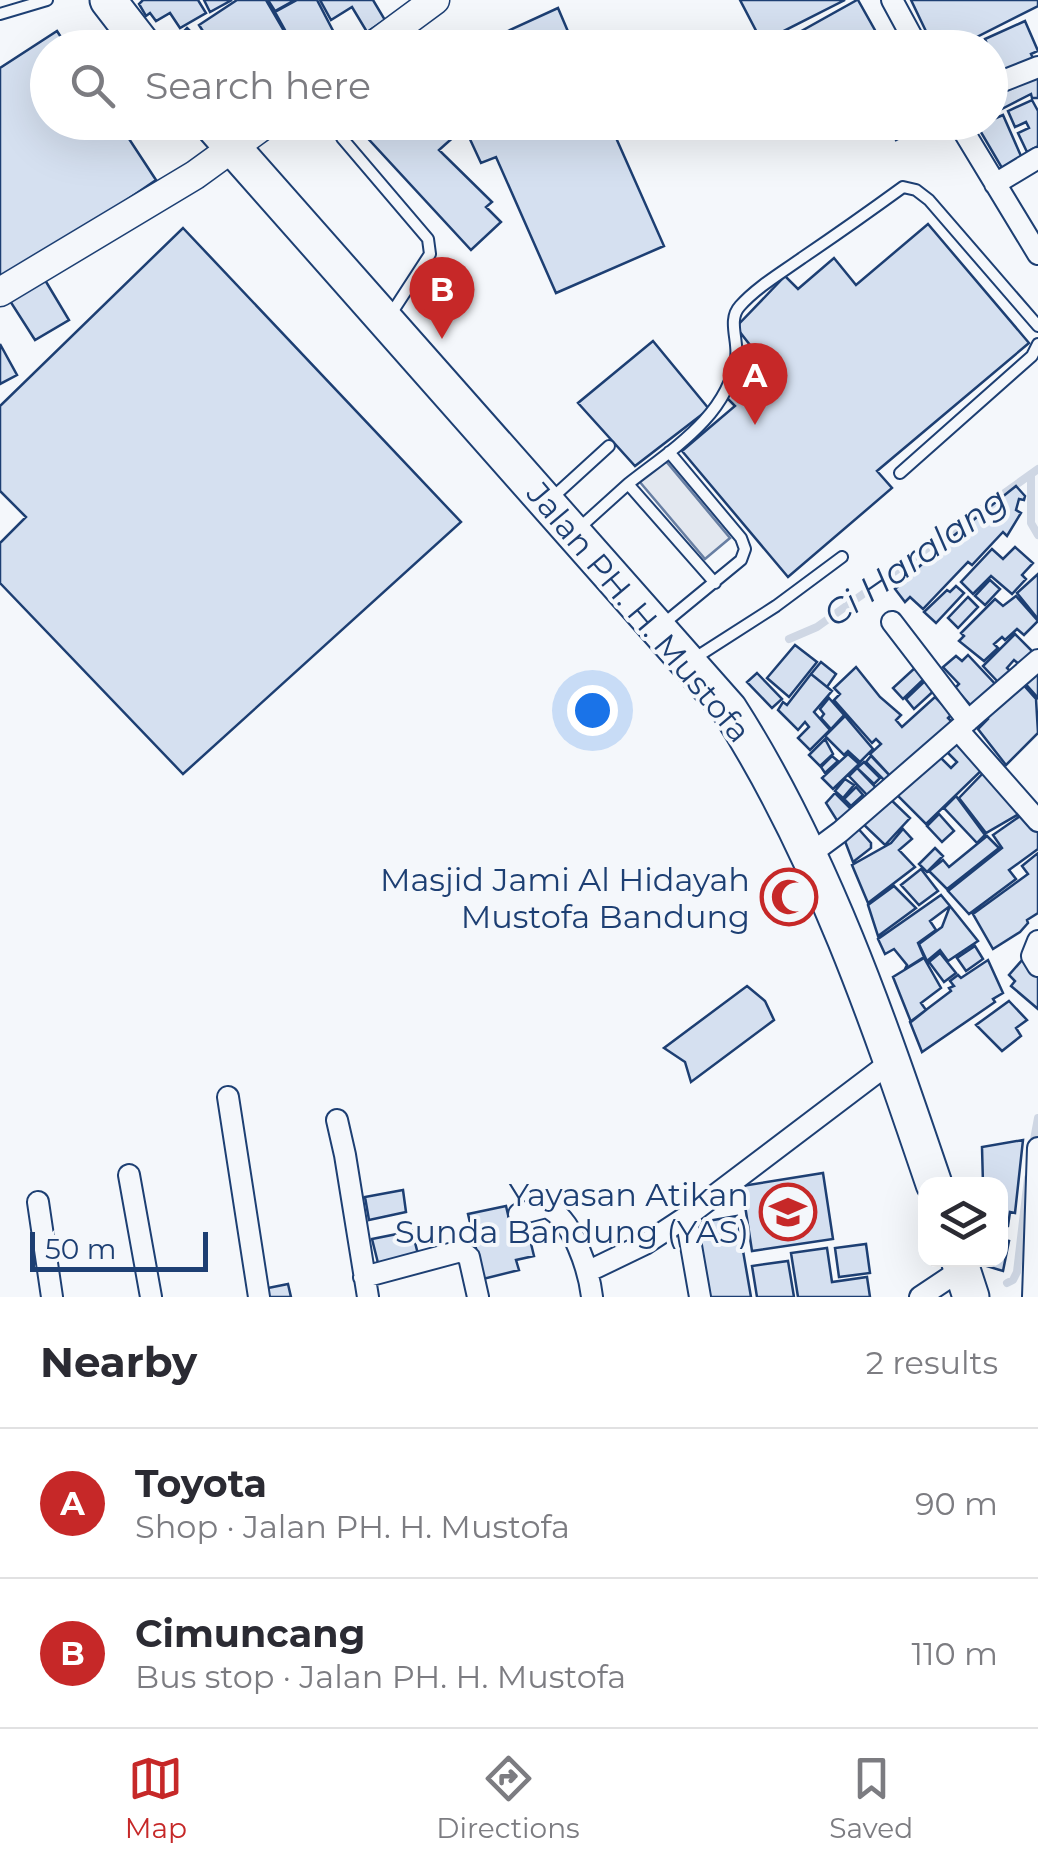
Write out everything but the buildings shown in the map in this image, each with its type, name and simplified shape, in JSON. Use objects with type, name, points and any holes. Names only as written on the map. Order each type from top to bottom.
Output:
[{"type":"highway","points":[[108,0],[131,30]]},
{"type":"highway","name":"Jalan PH. H. Mustofa","points":[[225,140],[729,709],[759,756],[809,855],[892,1061],[932,1177]]},
{"type":"street","points":[[394,30],[435,0]]},
{"type":"street","points":[[892,0],[908,30]]},
{"type":"street","points":[[1008,79],[1038,67]]},
{"type":"street","points":[[0,292],[196,176],[218,140]]},
{"type":"street","points":[[969,140],[1038,254]]},
{"type":"street","points":[[995,184],[1038,158]]},
{"type":"street","points":[[892,622],[963,726],[1038,820]]},
{"type":"street","points":[[809,855],[1038,660]]},
{"type":"street","points":[[1038,941],[1032,956],[1038,966]]},
{"type":"street","points":[[589,1271],[644,1244],[686,1217],[892,1061]]},
{"type":"street","points":[[228,1097],[259,1297]]},
{"type":"street","points":[[336,1120],[346,1155],[366,1287],[460,1251],[469,1256],[478,1297]]},
{"type":"street","points":[[1033,1297],[1038,1148]]},
{"type":"street","points":[[128,1175],[152,1297]]},
{"type":"street","points":[[38,1202],[52,1297]]},
{"type":"street","points":[[519,1214],[552,1209],[582,1254],[592,1297]]},
{"type":"street","points":[[686,1217],[700,1297]]},
{"type":"street","points":[[920,1297],[964,1275]]},
{"type":"lane","points":[[0,14],[47,0]]},
{"type":"lane","points":[[344,140],[428,239],[430,254],[386,320]]},
{"type":"lane","points":[[574,532],[669,452],[722,401],[738,354],[734,323],[740,306],[904,187],[916,190],[928,200],[1038,326]]},
{"type":"lane","points":[[900,473],[1032,356],[1038,344]]},
{"type":"lane","points":[[547,502],[609,446]]},
{"type":"lane","points":[[660,627],[741,560],[746,549],[669,452]]},
{"type":"lane","points":[[628,484],[714,583]]},
{"type":"lane","points":[[690,661],[776,606],[842,557]]},
{"type":"shaded area","points":[[665,460],[730,538],[705,559],[639,481]]},
{"type":"waterway","name":"Ci Haralang","points":[[789,639],[817,627],[1038,469]]},
{"type":"waterway","points":[[1031,475],[1031,523],[1038,535]]},
{"type":"waterway","points":[[1033,1145],[1038,1118]]},
{"type":"waterway","points":[[1007,1283],[1017,1272],[1028,1178]]},
{"type":"place","name":"Cimuncang","points":[[442,339]]},
{"type":"place","name":"Toyota","points":[[755,425]]},
{"type":"place","name":"Masjid Jami Al Hidayah Mustofa Bandung","points":[[789,897]]},
{"type":"place","name":"Yayasan Atikan Sunda Bandung (YAS)","points":[[788,1212]]}]
